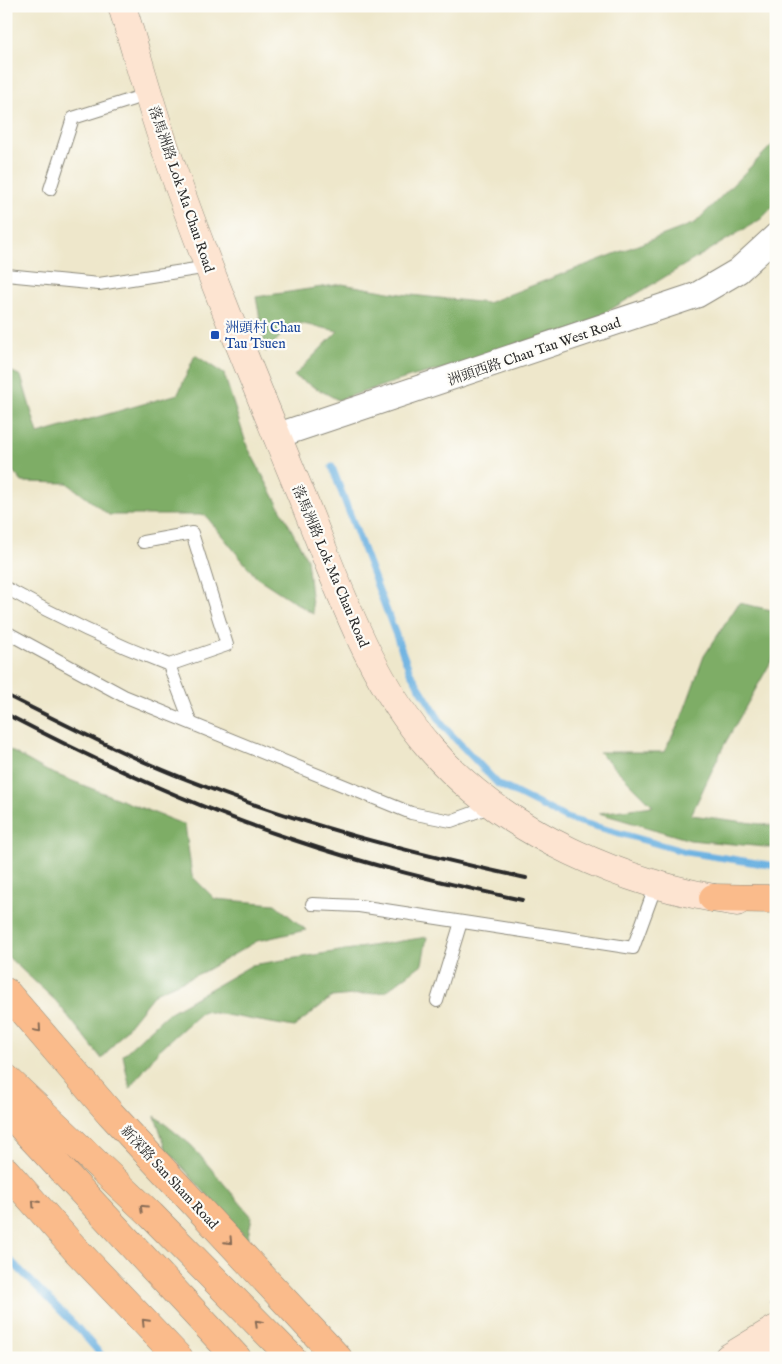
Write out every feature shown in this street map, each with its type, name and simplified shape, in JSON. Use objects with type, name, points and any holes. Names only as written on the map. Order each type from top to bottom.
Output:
[{"type":"main road","points":[[713,898],[776,898]]},
{"type":"main road","name":"新深路 San Sham Road","points":[[6,992],[110,1113],[338,1358]]},
{"type":"main road","points":[[6,1078],[149,1264]]},
{"type":"main road","points":[[6,1078],[151,1216],[292,1358]]},
{"type":"main road","points":[[6,1110],[237,1358]]},
{"type":"main road","points":[[6,1171],[77,1251],[179,1358]]},
{"type":"street","name":"落馬洲路 Lok Ma Chau Road","points":[[122,6],[170,161],[209,267],[276,436],[364,646],[386,689],[432,751],[451,770],[495,806],[525,825],[586,858],[656,885],[713,898],[776,906]]},
{"type":"street","name":"洲頭西路 Chau Tau West Road","points":[[276,436],[697,295],[738,272],[776,236]]},
{"type":"street","points":[[728,1358],[776,1329]]},
{"type":"street","points":[[768,1358],[776,1354]]},
{"type":"lane","points":[[50,189],[73,118],[148,94]]},
{"type":"lane","points":[[6,275],[99,284],[209,267]]},
{"type":"lane","points":[[6,588],[49,613],[112,643],[169,665],[227,645],[192,533],[143,542]]},
{"type":"lane","points":[[6,632],[124,696],[411,813],[451,821],[495,806]]},
{"type":"lane","points":[[169,665],[191,723]]},
{"type":"lane","points":[[312,904],[358,906],[633,948],[656,885]]},
{"type":"lane","points":[[437,1001],[461,922]]},
{"type":"green space","points":[[776,141],[776,203],[761,219],[560,340],[410,377],[338,400],[294,376],[338,331],[293,322],[266,352],[256,297],[342,284],[401,294],[487,303],[695,223]]},
{"type":"green space","points":[[195,355],[224,374],[247,446],[307,559],[313,614],[256,577],[205,515],[109,515],[67,483],[22,482],[6,463],[6,369],[21,376],[38,434],[178,394]]},
{"type":"green space","points":[[739,603],[776,611],[776,653],[723,747],[691,815],[776,826],[776,848],[690,840],[599,813],[653,806],[599,752],[664,752],[681,719],[704,656]]},
{"type":"green space","points":[[6,748],[47,771],[185,825],[192,876],[215,899],[275,904],[306,930],[257,941],[205,971],[155,993],[102,1059],[56,1001],[6,955]]},
{"type":"green space","points":[[427,937],[422,964],[385,992],[332,997],[294,1027],[203,1011],[158,1051],[130,1089],[123,1055],[167,1014],[252,965]]},
{"type":"green space","points":[[155,1116],[191,1145],[252,1217],[247,1240],[166,1149]]},
{"type":"waterway","points":[[332,467],[410,672],[444,727],[498,784],[566,818],[686,852],[776,866]]},
{"type":"waterway","points":[[6,1256],[74,1324],[104,1358]]},
{"type":"railway","points":[[6,695],[142,761],[229,796],[313,824],[398,848],[526,878]]},
{"type":"railway","points":[[6,714],[146,782],[254,826],[377,865],[522,900]]},
{"type":"place","name":"洲頭村 Chau Tau Tsuen","points":[[215,335]]}]
